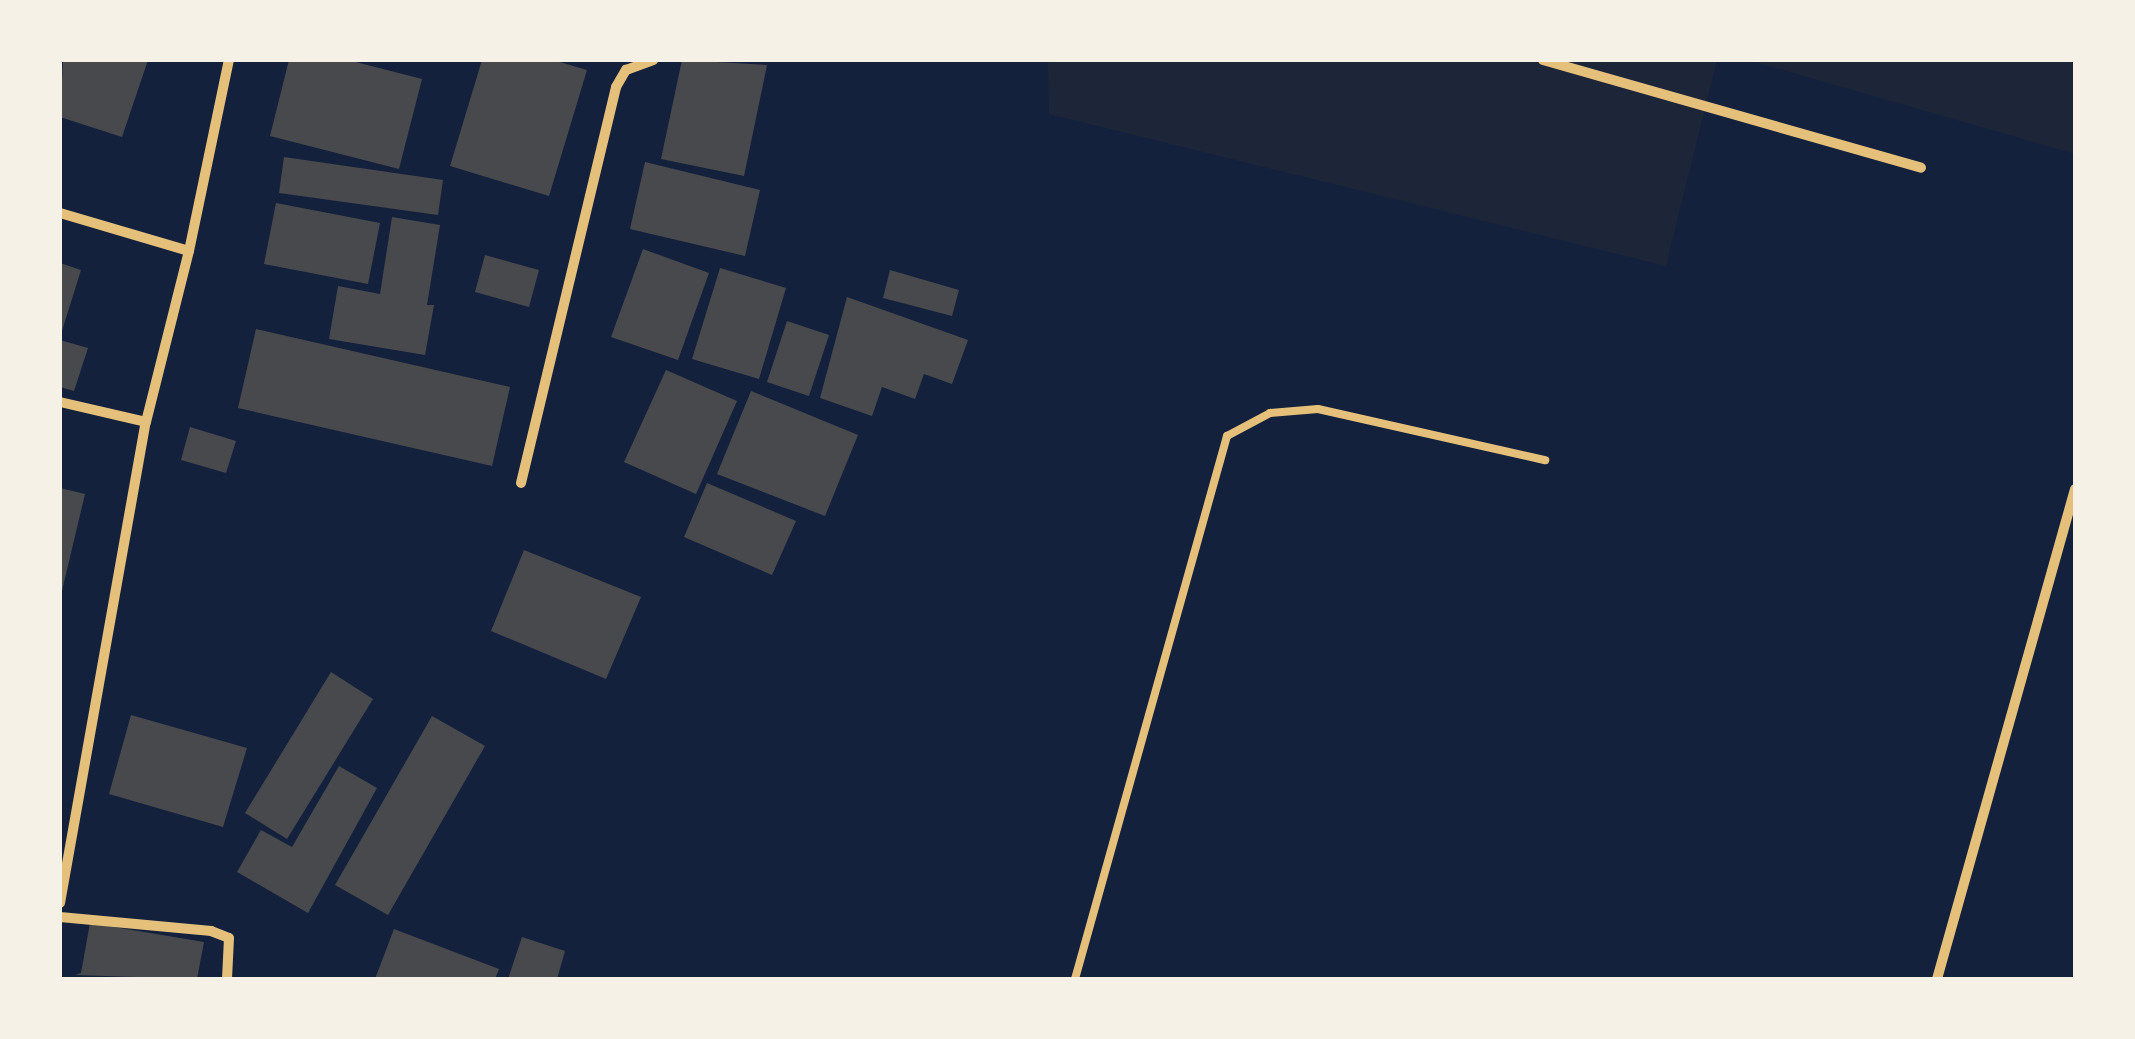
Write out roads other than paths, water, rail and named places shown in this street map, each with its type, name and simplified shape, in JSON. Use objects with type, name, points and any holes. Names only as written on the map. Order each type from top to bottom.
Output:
[{"type":"street","points":[[60,903],[146,422],[189,251],[228,60]]},
{"type":"street","points":[[521,482],[616,87],[626,70],[653,60]]},
{"type":"street","points":[[1543,60],[1921,168]]},
{"type":"street","points":[[60,213],[189,251]]},
{"type":"street","points":[[60,402],[146,422]]},
{"type":"street","points":[[1938,979],[2075,489]]},
{"type":"street","points":[[60,916],[211,931],[228,938],[228,979]]},
{"type":"lane","points":[[1074,979],[1227,436],[1270,413],[1318,409],[1545,460]]}]
